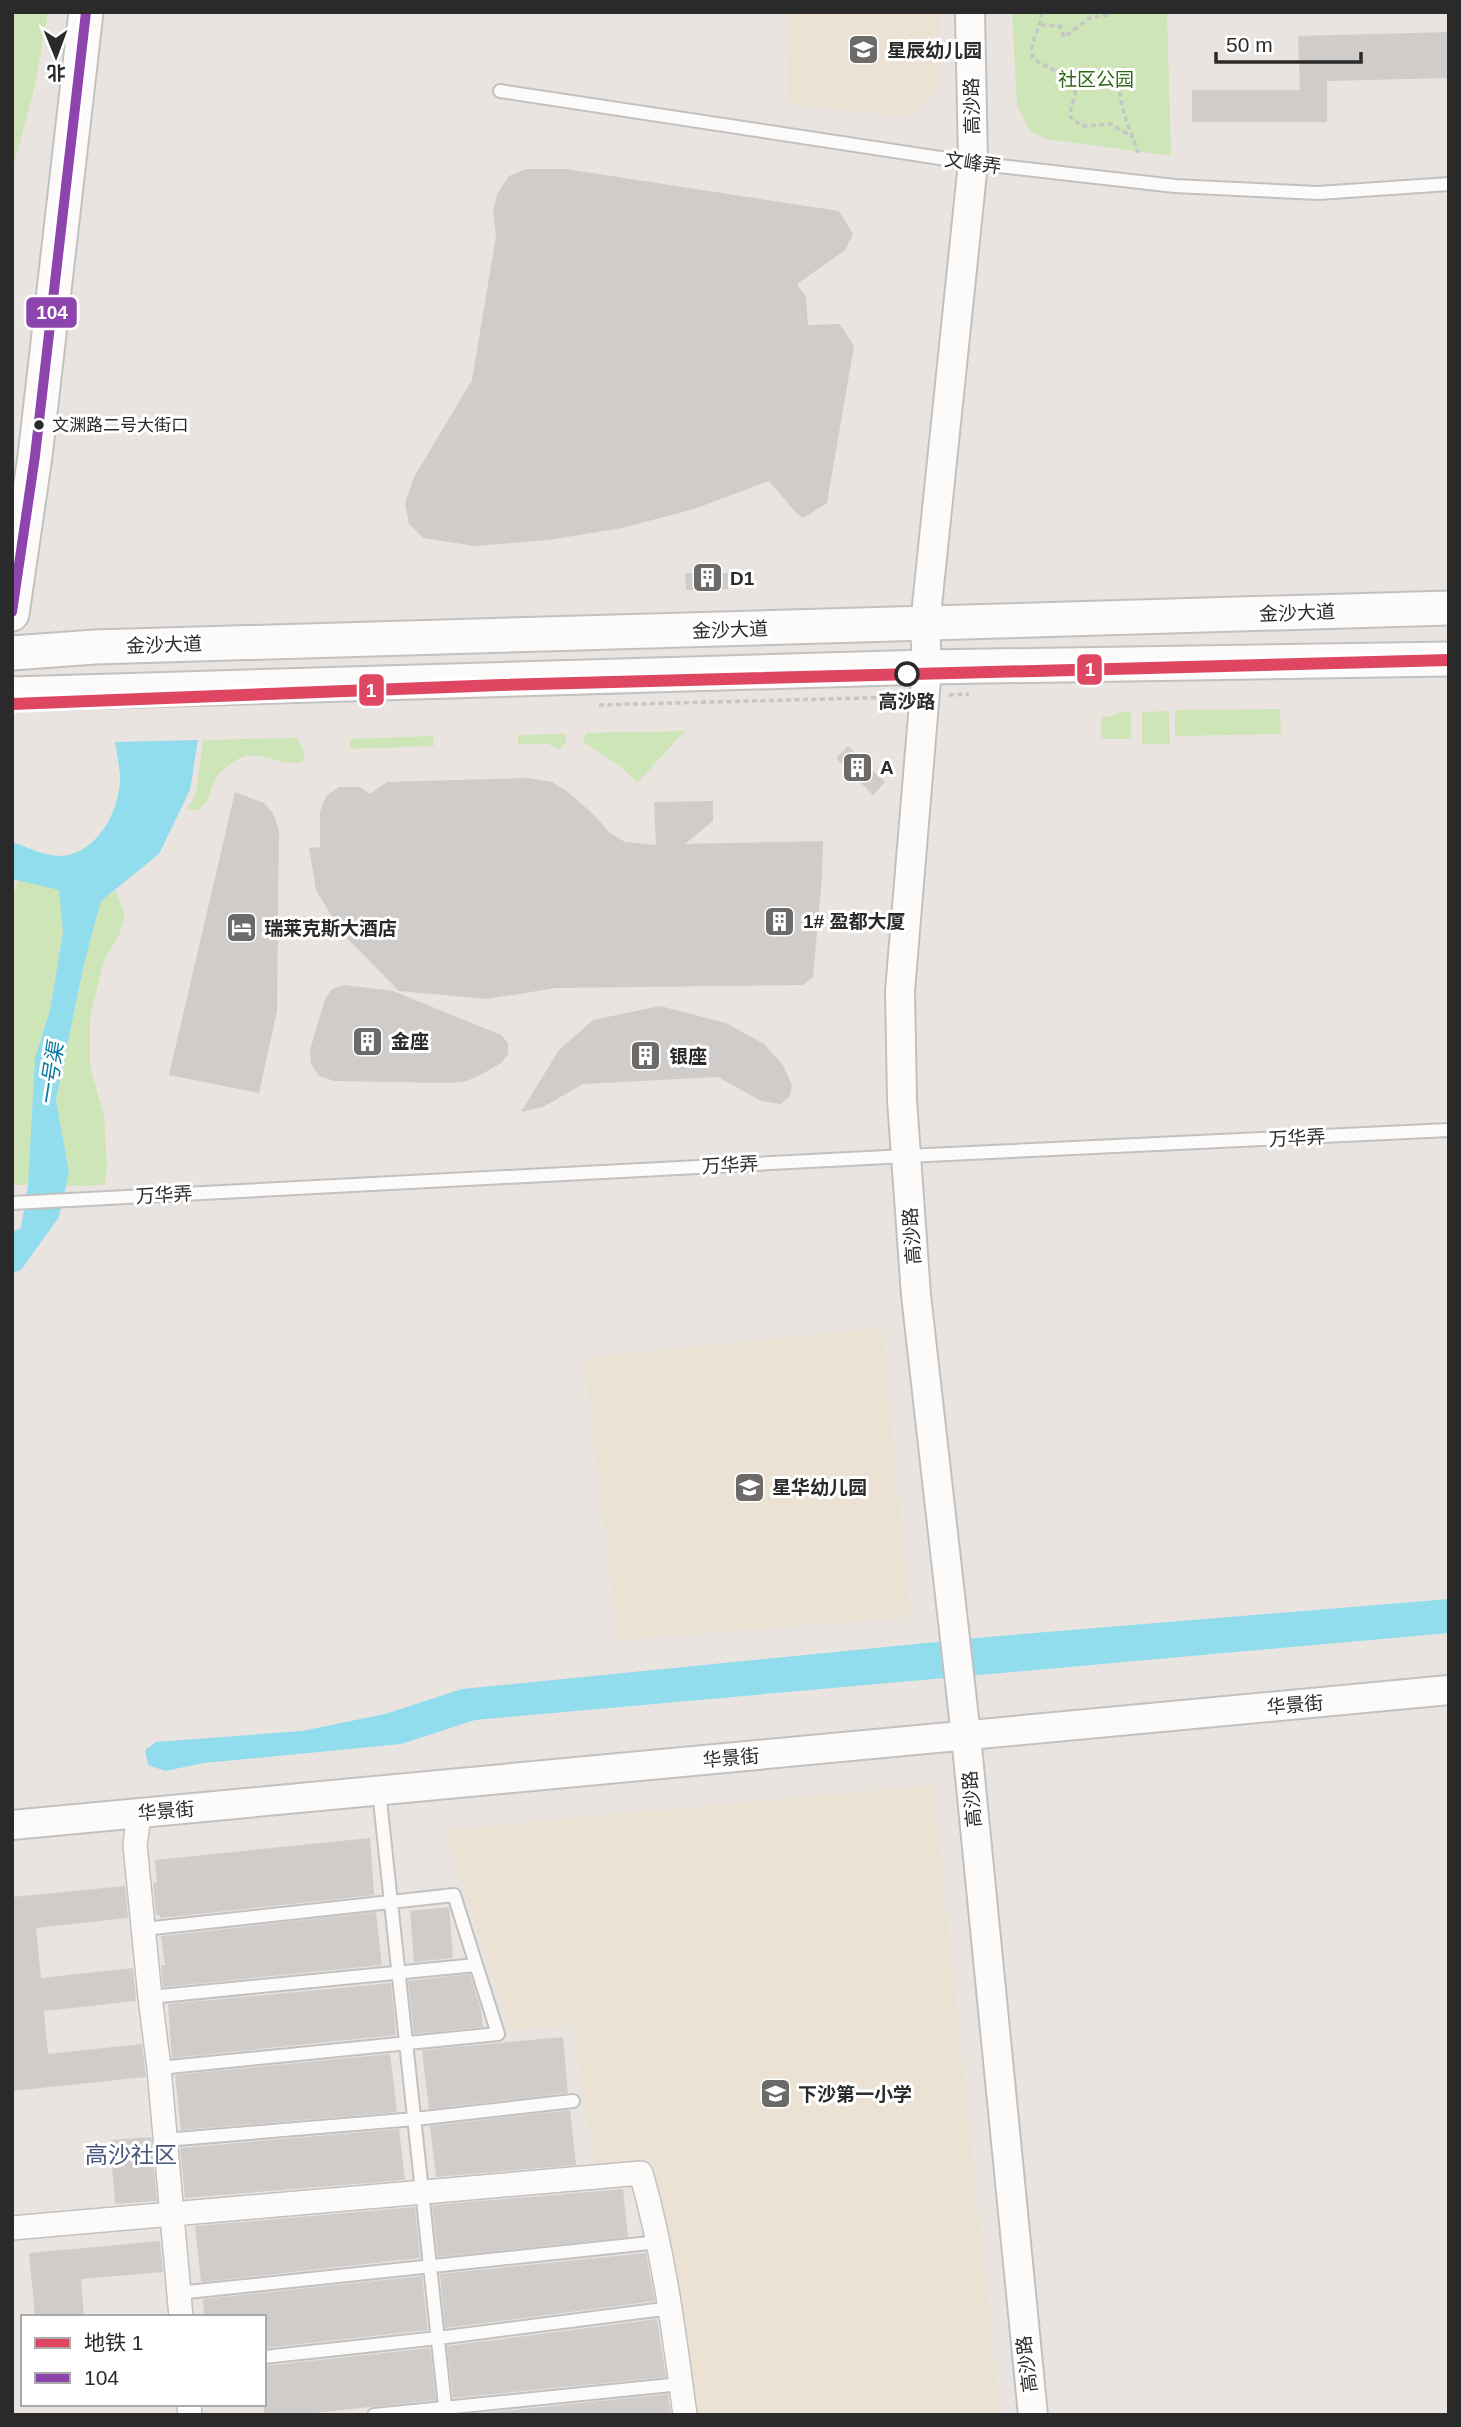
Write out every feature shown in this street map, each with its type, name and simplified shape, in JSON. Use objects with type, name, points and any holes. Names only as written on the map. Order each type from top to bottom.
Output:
[{"type":"main road","points":[[12,614],[35,456],[86,12]]},
{"type":"main road","name":"金沙大道","points":[[12,653],[95,647],[1449,608]]},
{"type":"main road","points":[[12,694],[925,681],[1449,659]]},
{"type":"street","name":"高沙路","points":[[970,12],[972,163],[925,625],[925,681],[900,991],[902,1100],[916,1295],[966,1736],[1033,2415]]},
{"type":"street","name":"华景街","points":[[12,1825],[1449,1690]]},
{"type":"street","points":[[139,1814],[135,1845],[149,1997],[159,2068],[181,2315]]},
{"type":"street","points":[[12,2228],[641,2173],[659,2242],[685,2415]]},
{"type":"lane","name":"文峰弄","points":[[500,91],[972,163],[1175,186],[1318,193],[1449,184]]},
{"type":"lane","name":"万华弄","points":[[12,1203],[1449,1130]]},
{"type":"lane","points":[[379,1791],[446,2411]]},
{"type":"lane","points":[[144,1929],[454,1895],[498,2034],[159,2068]]},
{"type":"lane","points":[[149,1997],[477,1965]]},
{"type":"lane","points":[[165,2140],[415,2119],[573,2101]]},
{"type":"lane","points":[[178,2293],[659,2242]]},
{"type":"lane","points":[[266,2357],[671,2308]]},
{"type":"lane","points":[[374,2415],[446,2411],[681,2384]]},
{"type":"path","points":[[1041,12],[1041,25],[1030,44],[1033,58],[1046,68],[1066,76],[1073,83],[1075,92],[1070,117],[1082,126],[1110,124],[1133,137]]},
{"type":"path","points":[[1041,25],[1060,26],[1064,37],[1091,17],[1112,15]]},
{"type":"path","points":[[1125,67],[1119,84],[1121,100],[1138,153]]},
{"type":"path","points":[[598,705],[925,681],[971,694]]},
{"type":"shaded area","name":"星辰幼儿园","points":[[790,12],[940,12],[939,88],[908,117],[787,104]]},
{"type":"shaded area","name":"星华幼儿园","points":[[882,1328],[910,1617],[618,1640],[584,1358]]},
{"type":"shaded area","name":"下沙第一小学","points":[[933,1785],[1000,2415],[692,2415],[678,2306],[652,2159],[595,2170],[573,2025],[510,2030],[444,1830]]},
{"type":"green space","points":[[12,12],[48,12],[35,85],[12,172]]},
{"type":"green space","name":"社区公园","points":[[1012,12],[1167,12],[1171,156],[1047,139],[1030,131],[1017,105]]},
{"type":"green space","points":[[1280,709],[1281,734],[1175,736],[1175,710]]},
{"type":"green space","points":[[1131,711],[1131,739],[1101,739],[1101,716],[1112,717],[1117,713]]},
{"type":"green space","points":[[1169,711],[1170,744],[1142,744],[1142,712]]},
{"type":"green space","points":[[685,731],[637,783],[620,766],[583,742],[586,733]]},
{"type":"green space","points":[[566,734],[566,742],[560,749],[548,744],[518,744],[518,735]]},
{"type":"green space","points":[[433,736],[434,746],[350,749],[350,739]]},
{"type":"green space","points":[[297,738],[304,752],[304,760],[291,763],[253,755],[241,758],[219,775],[202,807],[198,810],[187,809],[196,794],[203,740]]},
{"type":"green space","points":[[18,880],[59,890],[63,932],[50,1010],[35,1058],[28,1185],[12,1185],[12,900]]},
{"type":"green space","points":[[115,890],[125,914],[119,935],[104,960],[90,1018],[90,1066],[104,1116],[107,1166],[105,1185],[65,1186],[69,1172],[56,1100],[84,964],[101,901]]},
{"type":"water","name":"一号渠","points":[[198,740],[190,790],[159,854],[101,901],[84,964],[56,1100],[69,1172],[59,1217],[21,1270],[12,1271],[12,1232],[21,1228],[28,1185],[35,1058],[50,1010],[63,932],[59,890],[12,879],[12,842],[54,856],[74,853],[86,847],[105,828],[116,802],[120,775],[115,742]]},
{"type":"water","points":[[1449,1599],[1449,1633],[475,1720],[401,1744],[204,1763],[165,1771],[148,1765],[145,1750],[156,1742],[302,1731],[385,1714],[462,1689],[987,1637]]},
{"type":"building","points":[[1449,32],[1449,78],[1327,81],[1327,122],[1192,122],[1192,90],[1300,90],[1298,36]]},
{"type":"building","points":[[527,169],[566,169],[839,211],[853,234],[845,250],[797,284],[806,297],[808,325],[840,324],[854,346],[827,503],[803,518],[769,481],[694,509],[622,528],[549,540],[475,546],[423,538],[409,524],[405,504],[414,477],[472,380],[496,236],[493,213],[497,194],[509,176]]},
{"type":"building","name":"D1","points":[[685,573],[728,573],[728,589],[686,590]]},
{"type":"building","name":"A","points":[[848,746],[885,782],[873,795],[836,758]]},
{"type":"building","points":[[528,778],[552,782],[568,792],[610,833],[625,842],[656,845],[654,802],[713,801],[713,821],[685,844],[823,841],[813,977],[803,985],[556,988],[487,999],[399,991],[341,932],[316,890],[309,848],[320,847],[320,812],[326,796],[339,787],[360,787],[370,794],[387,782]]},
{"type":"building","points":[[235,792],[264,803],[273,813],[279,831],[277,1011],[259,1093],[169,1075]]},
{"type":"building","points":[[344,985],[393,991],[501,1035],[508,1043],[508,1054],[501,1063],[467,1081],[334,1081],[319,1076],[311,1064],[310,1050],[325,999],[332,989]]},
{"type":"building","points":[[660,1006],[726,1023],[764,1044],[783,1065],[792,1085],[790,1096],[781,1104],[761,1101],[718,1077],[583,1084],[543,1107],[521,1112],[559,1050],[593,1020]]},
{"type":"building","points":[[370,1838],[374,1895],[160,1918],[156,1915],[153,1883],[157,1882],[155,1860]]},
{"type":"building","points":[[125,1886],[128,1918],[36,1928],[41,1978],[133,1968],[136,2001],[44,2011],[48,2054],[142,2044],[146,2077],[12,2091],[12,1897]]},
{"type":"building","points":[[449,1907],[453,1958],[414,1962],[410,1911]]},
{"type":"building","points":[[376,1912],[382,1965],[163,1987],[161,1965],[165,1965],[161,1936]]},
{"type":"building","points":[[470,1974],[481,2010],[483,2027],[414,2034],[408,1981]]},
{"type":"building","points":[[391,1983],[396,2035],[172,2058],[168,2004]]},
{"type":"building","points":[[563,2037],[568,2093],[429,2109],[422,2050]]},
{"type":"building","points":[[390,2054],[397,2112],[181,2130],[175,2075]]},
{"type":"building","points":[[570,2110],[576,2165],[436,2177],[430,2126]]},
{"type":"building","points":[[399,2129],[405,2180],[185,2198],[180,2148]]},
{"type":"building","points":[[151,2137],[157,2201],[115,2204],[110,2140]]},
{"type":"building","points":[[623,2189],[628,2237],[438,2257],[432,2205]]},
{"type":"building","points":[[415,2207],[420,2258],[201,2282],[195,2226]]},
{"type":"building","points":[[160,2241],[163,2272],[81,2279],[84,2315],[35,2315],[29,2253]]},
{"type":"building","points":[[646,2253],[655,2301],[445,2328],[440,2274]]},
{"type":"building","points":[[422,2276],[428,2330],[266,2348],[266,2315],[204,2315],[203,2299]]},
{"type":"building","points":[[657,2319],[666,2377],[453,2398],[447,2346]]},
{"type":"building","points":[[430,2348],[436,2400],[295,2415],[264,2415],[266,2366]]},
{"type":"building","points":[[668,2394],[671,2415],[464,2415]]},
{"type":"metro line","name":"1","points":[[12,704],[501,685],[1449,660]]},
{"type":"transit line","name":"104","points":[[12,612],[35,456],[86,12]]},
{"type":"place","name":"星辰幼儿园","points":[[864,50]]},
{"type":"place","name":"文渊路二号大街口","points":[[39,425]]},
{"type":"place","name":"D1","points":[[707,578]]},
{"type":"place","name":"高沙路","points":[[907,674]]},
{"type":"place","name":"A","points":[[857,767]]},
{"type":"place","name":"1# 盈都大厦","points":[[780,921]]},
{"type":"place","name":"瑞莱克斯大酒店","points":[[241,928]]},
{"type":"place","name":"金座","points":[[368,1041]]},
{"type":"place","name":"银座","points":[[646,1056]]},
{"type":"place","name":"星华幼儿园","points":[[749,1487]]},
{"type":"place","name":"下沙第一小学","points":[[775,2094]]},
{"type":"district","name":"高沙社区","points":[[131,2155]]}]
